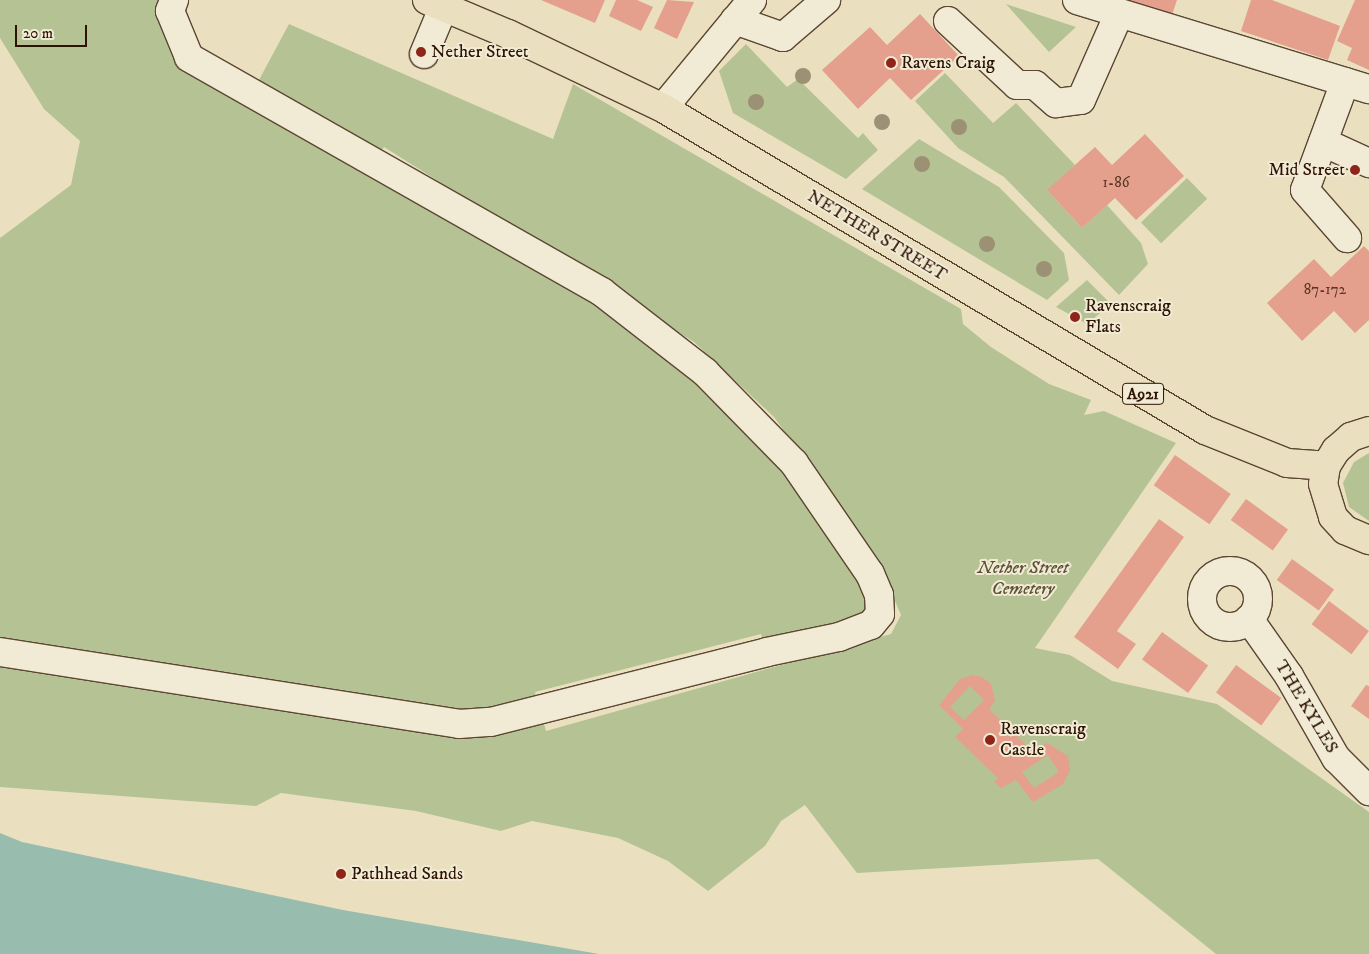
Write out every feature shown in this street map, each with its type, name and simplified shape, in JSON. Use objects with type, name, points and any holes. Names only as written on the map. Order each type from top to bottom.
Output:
[{"type":"main road","name":"NETHER STREET","points":[[436,3],[663,108],[1205,430],[1287,463],[1326,466]]},
{"type":"main road","points":[[1369,431],[1351,437],[1336,450],[1326,466],[1323,484],[1333,517],[1345,530],[1369,540]]},
{"type":"street","points":[[0,652],[459,724],[491,722],[767,652],[839,637],[871,625],[880,614],[879,595],[870,574],[794,463],[705,372],[602,292],[189,57],[170,10],[174,0]]},
{"type":"street","points":[[663,108],[744,10],[783,37],[826,0]]},
{"type":"street","points":[[1077,0],[1357,86],[1323,142],[1305,190],[1347,238]]},
{"type":"street","points":[[424,54],[436,3]]},
{"type":"street","points":[[948,21],[1017,85],[1035,85],[1056,103],[1081,100],[1119,14]]},
{"type":"street","points":[[1323,142],[1369,163]]},
{"type":"street","name":"THE KYLES","points":[[1249,619],[1289,676],[1336,758],[1369,791]]},
{"type":"green space","name":"Nether Street Cemetery","points":[[0,0],[167,0],[159,23],[174,54],[252,93],[289,24],[553,139],[573,84],[961,309],[963,324],[991,347],[1049,384],[1091,400],[1084,415],[1104,411],[1176,443],[1035,648],[1070,655],[1112,681],[1217,704],[1369,812],[1369,954],[1216,954],[1098,859],[857,873],[805,805],[781,821],[765,846],[708,891],[668,861],[618,838],[532,821],[501,831],[416,811],[281,793],[256,806],[0,787],[0,238],[71,185],[80,141],[44,109],[0,38]],"holes":[[[384,147],[694,342],[774,417],[879,564],[901,615],[891,634],[546,731],[535,692],[761,634],[767,652],[880,614],[794,463],[602,292],[374,163]]]},
{"type":"green space","points":[[1006,4],[1076,27],[1049,52]]},
{"type":"green space","points":[[746,44],[787,87],[798,79],[858,138],[863,133],[878,150],[846,179],[733,113],[719,71]]},
{"type":"green space","points":[[945,73],[993,123],[1016,103],[1075,165],[1048,191],[1082,228],[1107,205],[1141,243],[1148,264],[1119,295],[1004,177],[958,148],[915,101]]},
{"type":"green space","points":[[919,139],[999,187],[1064,253],[1069,280],[1047,300],[862,189]]},
{"type":"green space","points":[[1187,178],[1207,199],[1161,243],[1141,222]]},
{"type":"green space","points":[[1087,280],[1111,304],[1087,324],[1056,307]]},
{"type":"green space","points":[[1369,453],[1369,521],[1349,507],[1343,483],[1354,462]]},
{"type":"shaded area","points":[[0,833],[22,842],[343,910],[599,954],[0,954]]},
{"type":"building","points":[[541,0],[605,0],[595,23]]},
{"type":"building","points":[[616,0],[637,0],[653,7],[641,31],[609,16]]},
{"type":"building","points":[[667,0],[694,2],[677,39],[654,28]]},
{"type":"building","points":[[1125,0],[1177,0],[1172,15]]},
{"type":"building","points":[[1251,0],[1272,0],[1340,26],[1328,60],[1241,31]]},
{"type":"building","points":[[1355,0],[1369,0],[1369,70],[1347,60],[1352,48],[1337,41]]},
{"type":"building","name":"Ravens Craig","points":[[920,14],[959,56],[911,100],[890,78],[858,109],[822,70],[870,27],[887,45]]},
{"type":"building","points":[[1145,134],[1184,176],[1136,220],[1115,198],[1082,228],[1047,190],[1095,147],[1112,165]]},
{"type":"building","points":[[1364,246],[1369,251],[1369,320],[1355,333],[1334,311],[1302,341],[1267,303],[1314,259],[1331,277]]},
{"type":"building","points":[[1175,455],[1231,494],[1209,524],[1154,485]]},
{"type":"building","points":[[1246,499],[1288,530],[1273,551],[1231,520]]},
{"type":"building","points":[[1159,519],[1184,537],[1117,631],[1136,644],[1118,669],[1074,637]]},
{"type":"building","points":[[1292,559],[1334,590],[1319,611],[1277,580]]},
{"type":"building","points":[[1329,601],[1369,631],[1351,654],[1312,624]]},
{"type":"building","points":[[1162,632],[1208,666],[1188,693],[1142,660]]},
{"type":"building","points":[[1236,665],[1281,698],[1261,725],[1216,693]]},
{"type":"building","name":"Ravenscraig Castle","points":[[972,675],[982,677],[991,684],[995,701],[989,709],[1031,750],[1047,743],[1068,756],[1070,770],[1063,784],[1033,802],[1016,780],[1001,788],[994,782],[998,778],[955,737],[963,729],[939,705],[960,679]],"holes":[[[970,686],[984,700],[964,720],[950,707]],[[1048,755],[1059,772],[1034,788],[1022,772]]]},
{"type":"building","points":[[1366,685],[1369,686],[1369,719],[1351,706]]},
{"type":"place","name":"Nether Street","points":[[421,52]]},
{"type":"place","name":"Ravens Craig","points":[[891,63]]},
{"type":"place","name":"Mid Street","points":[[1355,170]]},
{"type":"place","name":"Ravenscraig Flats","points":[[1075,317]]},
{"type":"place","name":"Ravenscraig Castle","points":[[990,740]]},
{"type":"place","name":"Pathhead Sands","points":[[341,874]]}]
